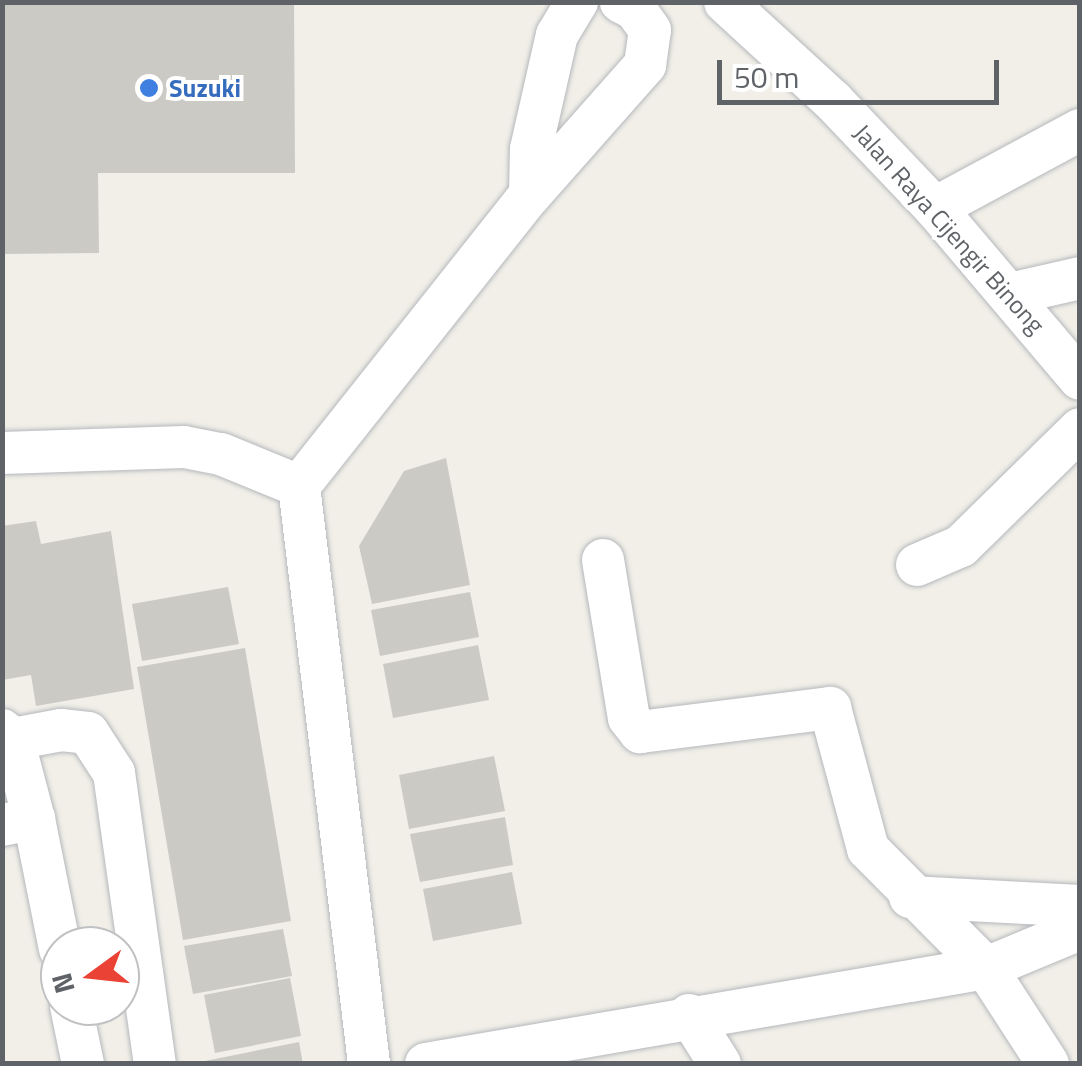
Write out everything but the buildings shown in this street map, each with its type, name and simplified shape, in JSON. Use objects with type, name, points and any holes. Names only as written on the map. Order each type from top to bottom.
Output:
[{"type":"street","points":[[530,195],[532,149],[557,35],[578,2]]},
{"type":"street","points":[[369,1064],[299,486],[530,195],[645,64],[650,30],[636,9],[621,2]]},
{"type":"street","name":"Jalan Raya Cijengir Binong","points":[[725,2],[833,101],[935,208],[1080,378]]},
{"type":"street","points":[[935,208],[1080,130]]},
{"type":"street","points":[[1010,294],[1080,278]]},
{"type":"street","points":[[918,564],[961,546],[1080,429]]},
{"type":"street","points":[[2,454],[184,447],[221,454],[299,486]]},
{"type":"street","points":[[603,560],[629,718],[640,732],[830,708],[868,849],[910,897],[986,968],[1048,1064]]},
{"type":"street","points":[[52,926],[18,822],[8,735],[61,730],[88,733],[114,773],[156,1064]]},
{"type":"street","points":[[910,897],[1080,906]]},
{"type":"street","points":[[426,1064],[986,968],[1080,929]]},
{"type":"street","points":[[689,1016],[720,1064]]},
{"type":"street","points":[[76,1026],[83,1064]]},
{"type":"place","name":"Suzuki","points":[[149,88]]}]
